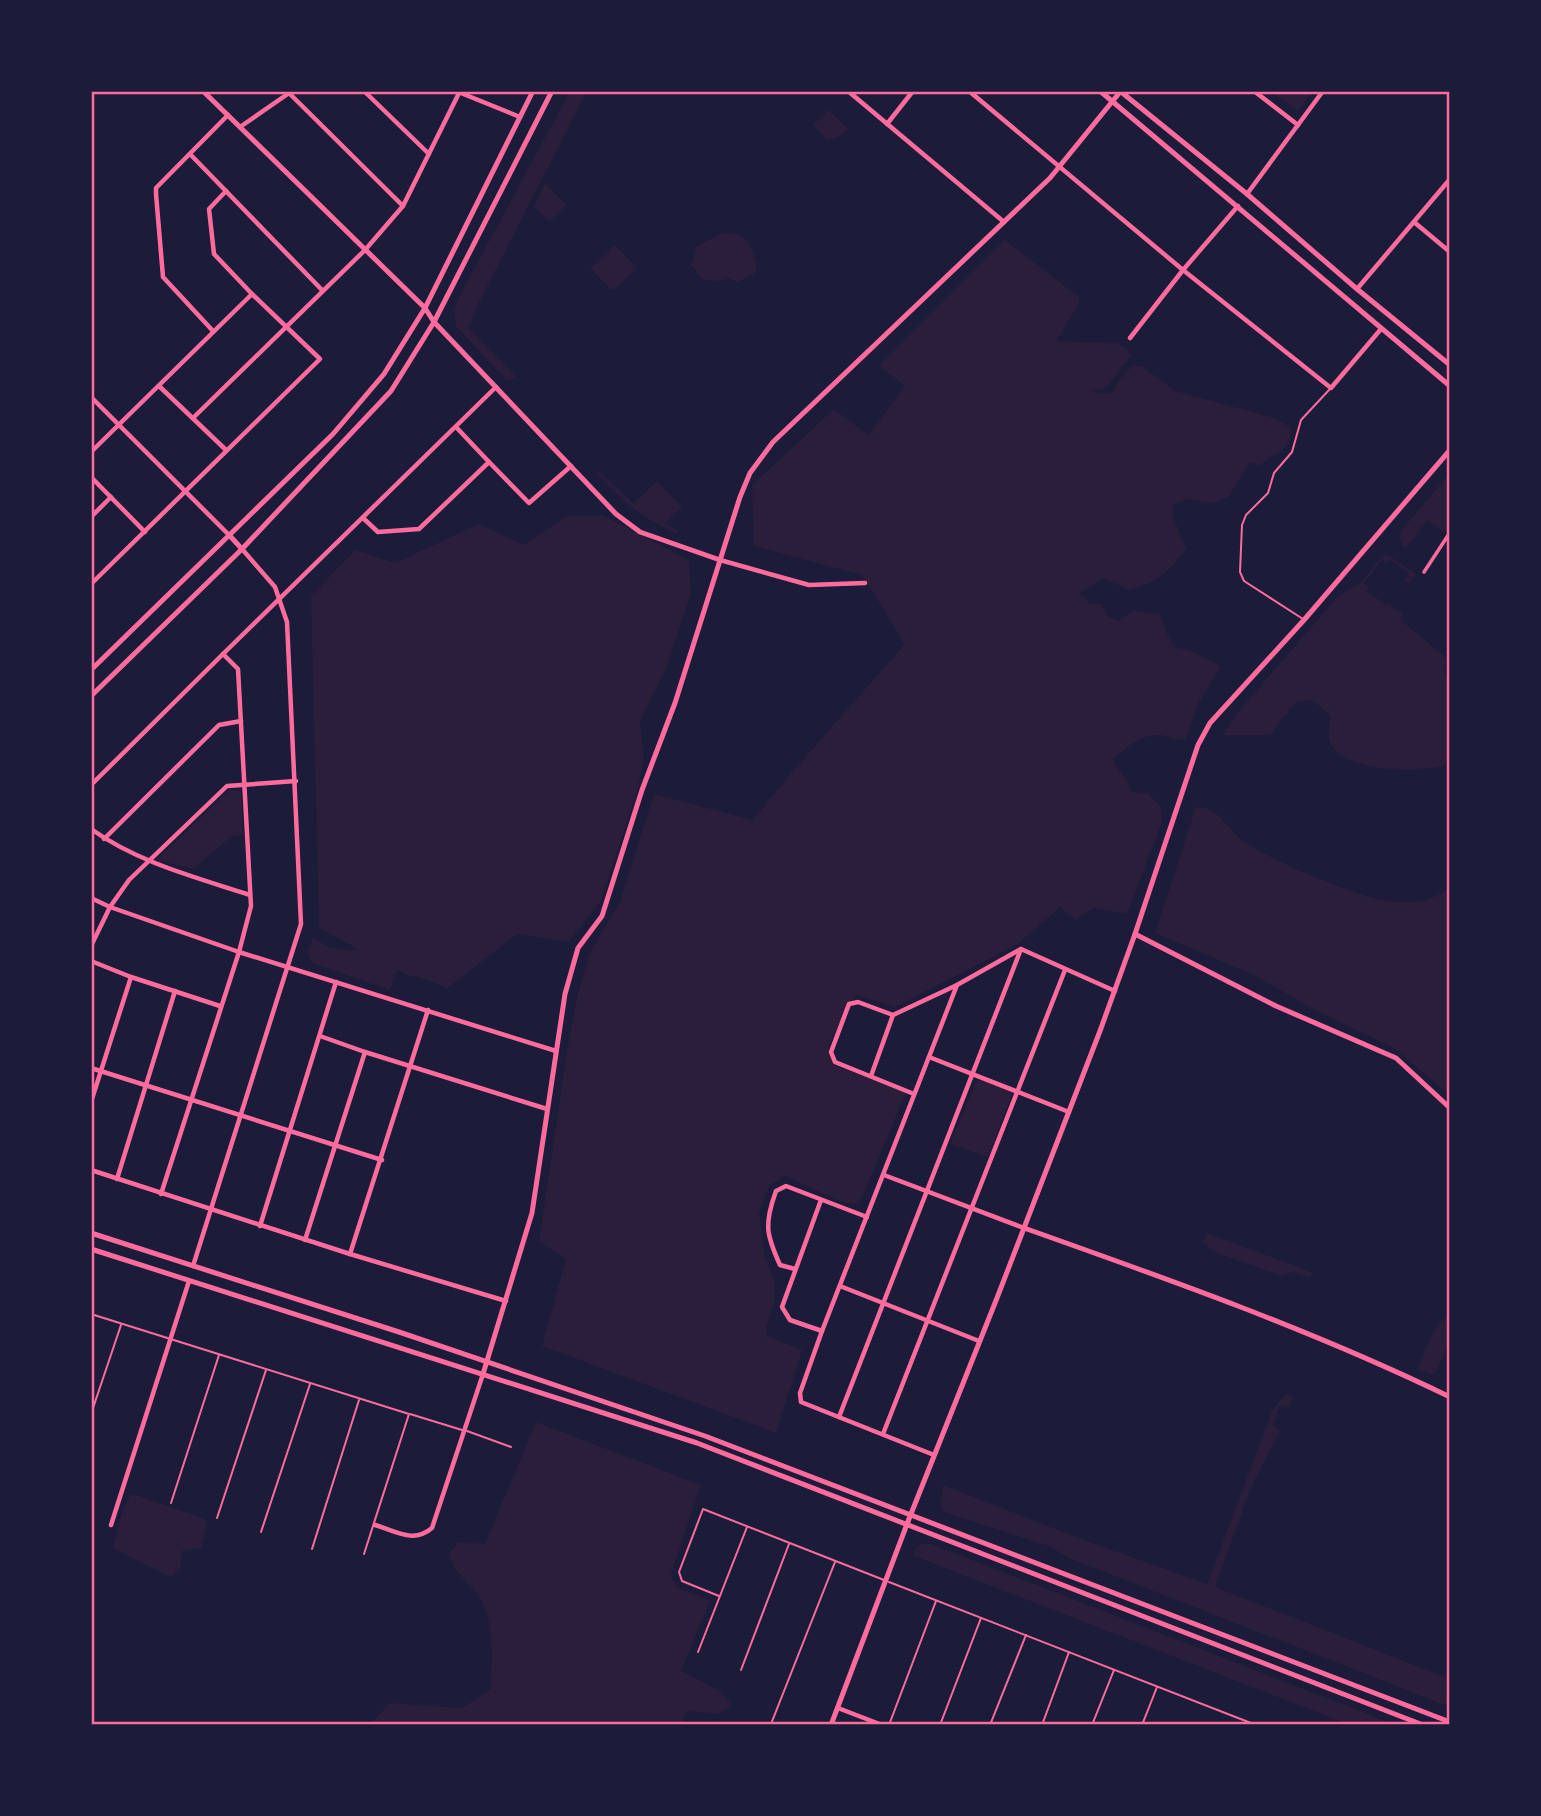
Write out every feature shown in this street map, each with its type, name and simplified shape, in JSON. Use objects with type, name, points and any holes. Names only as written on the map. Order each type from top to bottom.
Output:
[{"type":"street","points":[[204,91],[425,308],[434,322],[617,514],[640,532],[720,560],[809,585],[865,583]]},
{"type":"street","points":[[364,91],[429,154]]},
{"type":"street","points":[[91,670],[342,424],[384,374],[425,308],[533,91]]},
{"type":"street","points":[[91,696],[242,549],[391,391],[434,322],[552,91]]},
{"type":"street","points":[[848,91],[1004,222]]},
{"type":"street","points":[[887,124],[913,91]]},
{"type":"street","points":[[969,91],[1183,270],[1331,388],[1381,329]]},
{"type":"street","points":[[1100,91],[1450,386]]},
{"type":"street","points":[[375,1525],[413,1537],[418,1537],[432,1528],[484,1374],[532,1213],[565,994],[578,948],[602,916],[750,472],[774,442],[1060,166],[1120,91],[1450,365]]},
{"type":"street","points":[[1254,91],[1298,125]]},
{"type":"street","points":[[1130,338],[1247,194],[1323,91]]},
{"type":"street","points":[[240,127],[291,92],[402,206]]},
{"type":"street","points":[[194,417],[365,250],[402,206],[458,92],[520,117]]},
{"type":"street","points":[[213,331],[163,277],[156,188],[228,115]]},
{"type":"street","points":[[190,154],[322,290]]},
{"type":"street","points":[[1357,289],[1450,179]]},
{"type":"street","points":[[91,584],[320,359],[214,254],[209,209],[226,191]]},
{"type":"street","points":[[1414,222],[1450,252]]},
{"type":"street","points":[[91,452],[252,294]]},
{"type":"street","points":[[159,386],[226,450]]},
{"type":"street","points":[[91,785],[496,387]]},
{"type":"street","points":[[91,397],[230,536],[275,587],[287,622],[301,924],[111,1525]]},
{"type":"street","points":[[456,427],[529,503],[571,466]]},
{"type":"street","points":[[831,1725],[910,1515],[1115,991],[1191,766],[1210,723],[1304,620],[1450,450]]},
{"type":"street","points":[[363,518],[378,532],[419,529],[489,462]]},
{"type":"street","points":[[91,477],[145,532]]},
{"type":"street","points":[[91,517],[111,497]]},
{"type":"street","points":[[1424,572],[1449,534]]},
{"type":"street","points":[[161,1194],[239,952],[251,906],[238,669],[223,654]]},
{"type":"street","points":[[104,839],[219,725],[241,721]]},
{"type":"street","points":[[91,946],[110,907],[129,880],[227,786],[296,781]]},
{"type":"street","points":[[91,829],[104,839],[147,861],[250,895]]},
{"type":"street","points":[[91,898],[239,952],[556,1051]]},
{"type":"street","points":[[1135,934],[1276,1006],[1396,1058],[1450,1108]]},
{"type":"street","points":[[1021,949],[1115,991]]},
{"type":"street","points":[[871,1076],[893,1015],[957,985],[1021,949]]},
{"type":"street","points":[[839,1417],[1021,949]]},
{"type":"street","points":[[91,961],[220,1006]]},
{"type":"street","points":[[883,1434],[1065,970]]},
{"type":"street","points":[[91,1102],[131,977]]},
{"type":"street","points":[[260,1226],[336,982]]},
{"type":"street","points":[[934,1455],[802,1402],[800,1393],[821,1331],[957,985]]},
{"type":"street","points":[[117,1179],[175,991]]},
{"type":"street","points":[[893,1015],[858,1002],[849,1004],[831,1052],[835,1062],[914,1094]]},
{"type":"street","points":[[351,1254],[428,1010]]},
{"type":"street","points":[[320,1036],[547,1109]]},
{"type":"street","points":[[305,1240],[365,1052]]},
{"type":"street","points":[[929,1057],[1069,1112]]},
{"type":"street","points":[[91,1069],[382,1160]]},
{"type":"street","points":[[91,1170],[260,1226],[506,1301]]},
{"type":"street","points":[[884,1175],[1187,1286],[1298,1330],[1450,1397]]},
{"type":"street","points":[[795,1269],[780,1265],[766,1226],[776,1191],[786,1186],[867,1217]]},
{"type":"street","points":[[821,1200],[782,1307],[790,1320],[821,1331]]},
{"type":"street","points":[[91,1233],[705,1436],[1450,1722]]},
{"type":"street","points":[[91,1249],[697,1443],[1423,1725]]},
{"type":"street","points":[[840,1286],[979,1341]]},
{"type":"street","points":[[838,1708],[882,1725]]},
{"type":"lane","points":[[1304,620],[1244,581],[1240,572],[1242,525],[1246,515],[1268,493],[1274,472],[1292,452],[1301,420],[1331,388]]},
{"type":"lane","points":[[91,1314],[511,1447]]},
{"type":"lane","points":[[91,1413],[121,1324]]},
{"type":"lane","points":[[171,1503],[220,1354]]},
{"type":"lane","points":[[216,1518],[266,1369]]},
{"type":"lane","points":[[261,1532],[310,1383]]},
{"type":"lane","points":[[312,1549],[360,1399]]},
{"type":"lane","points":[[364,1555],[409,1414]]},
{"type":"lane","points":[[719,1596],[682,1581],[679,1572],[703,1509],[1256,1725]]},
{"type":"lane","points":[[698,1652],[747,1526]]},
{"type":"lane","points":[[741,1670],[790,1543]]},
{"type":"lane","points":[[771,1724],[835,1561]]},
{"type":"lane","points":[[889,1725],[936,1600]]},
{"type":"lane","points":[[940,1725],[982,1617]]},
{"type":"lane","points":[[990,1725],[1027,1634]]},
{"type":"lane","points":[[1042,1725],[1070,1651]]},
{"type":"lane","points":[[1092,1725],[1114,1669]]},
{"type":"lane","points":[[1142,1725],[1157,1686]]},
{"type":"shaded area","points":[[570,91],[587,91],[478,304],[469,328],[515,375],[515,378],[507,381],[456,326],[454,309]]},
{"type":"shaded area","points":[[1271,91],[1313,91],[1298,111]]},
{"type":"shaded area","points":[[829,110],[848,129],[839,137],[827,140],[813,125]]},
{"type":"shaded area","points":[[545,183],[566,205],[549,222],[534,206]]},
{"type":"shaded area","points":[[724,232],[736,234],[747,241],[755,261],[755,272],[737,282],[729,278],[721,281],[703,280],[690,264],[696,247]]},
{"type":"shaded area","points":[[1005,240],[1079,297],[1079,304],[1056,341],[1117,343],[1128,349],[1131,356],[1110,383],[1102,390],[1092,389],[1094,391],[1113,392],[1127,371],[1134,365],[1142,366],[1175,391],[1275,418],[1291,428],[1291,436],[1281,451],[1259,466],[1250,462],[1229,496],[1213,504],[1189,499],[1173,504],[1173,516],[1186,549],[1162,576],[1129,590],[1103,578],[1080,593],[1091,604],[1101,604],[1109,617],[1118,621],[1132,611],[1160,614],[1175,647],[1194,652],[1221,666],[1198,704],[1186,739],[1178,740],[1158,735],[1145,737],[1113,759],[1132,792],[1148,793],[1161,807],[1162,822],[1127,914],[1093,908],[1075,920],[1060,907],[1018,944],[895,1007],[857,995],[839,1023],[828,1049],[835,1065],[906,1093],[859,1204],[845,1203],[785,1176],[769,1186],[759,1214],[765,1257],[774,1280],[774,1304],[766,1327],[767,1336],[802,1350],[776,1433],[542,1346],[566,1259],[539,1241],[577,997],[590,952],[619,904],[654,794],[753,820],[905,644],[862,575],[754,546],[752,485],[834,409],[868,435],[905,386],[879,366]]},
{"type":"shaded area","points":[[615,245],[635,266],[635,270],[615,289],[611,289],[590,268]]},
{"type":"shaded area","points":[[600,472],[636,506],[634,503],[657,481],[682,507],[665,523],[677,530],[678,534],[653,522],[633,508],[596,473]]},
{"type":"shaded area","points":[[1450,473],[1450,534],[1428,520],[1405,549],[1399,538],[1400,532]]},
{"type":"shaded area","points":[[567,516],[604,516],[689,560],[691,593],[667,667],[640,722],[644,758],[638,788],[601,901],[569,942],[517,934],[446,989],[435,982],[397,970],[390,990],[312,963],[307,954],[313,937],[330,948],[355,951],[358,949],[319,928],[311,596],[355,550],[395,563],[479,524],[524,545]]},
{"type":"shaded area","points":[[1388,555],[1416,574],[1409,584],[1404,580],[1409,573],[1389,559],[1387,563],[1382,560],[1364,583],[1369,587],[1367,591],[1402,614],[1402,621],[1443,655],[1446,662],[1445,674],[1450,678],[1450,762],[1423,769],[1405,770],[1349,760],[1337,752],[1330,742],[1330,715],[1312,700],[1296,702],[1270,735],[1223,735],[1237,713],[1339,595],[1360,584],[1382,556]]},
{"type":"shaded area","points":[[230,789],[241,792],[243,835],[232,836],[193,869],[157,860]]},
{"type":"shaded area","points":[[1196,807],[1217,814],[1242,840],[1270,857],[1368,896],[1382,900],[1416,902],[1450,889],[1450,1095],[1394,1048],[1317,1011],[1254,975],[1155,933]]},
{"type":"shaded area","points":[[981,1080],[1011,1091],[1012,1094],[988,1157],[950,1144],[976,1082]]},
{"type":"shaded area","points":[[1207,1233],[1314,1273],[1309,1277],[1291,1272],[1282,1276],[1217,1253],[1202,1242]]},
{"type":"shaded area","points":[[1450,1315],[1450,1340],[1435,1375],[1417,1370],[1434,1331]]},
{"type":"shaded area","points":[[1286,1393],[1293,1397],[1290,1407],[1280,1405],[1273,1425],[1280,1431],[1250,1490],[1215,1587],[1450,1679],[1450,1707],[1069,1558],[1049,1546],[946,1513],[940,1505],[943,1485],[1207,1584],[1272,1411]]},
{"type":"shaded area","points":[[536,1422],[701,1485],[671,1574],[676,1587],[710,1600],[681,1671],[720,1691],[732,1705],[719,1714],[686,1711],[682,1725],[369,1725],[390,1703],[462,1708],[491,1689],[491,1644],[486,1612],[474,1589],[455,1568],[449,1553],[458,1542],[485,1544]]},
{"type":"shaded area","points":[[130,1495],[205,1519],[207,1525],[201,1548],[182,1551],[180,1570],[171,1577],[113,1548],[122,1513]]},
{"type":"shaded area","points":[[931,1544],[1396,1725],[1350,1725],[914,1556],[916,1547]]}]
